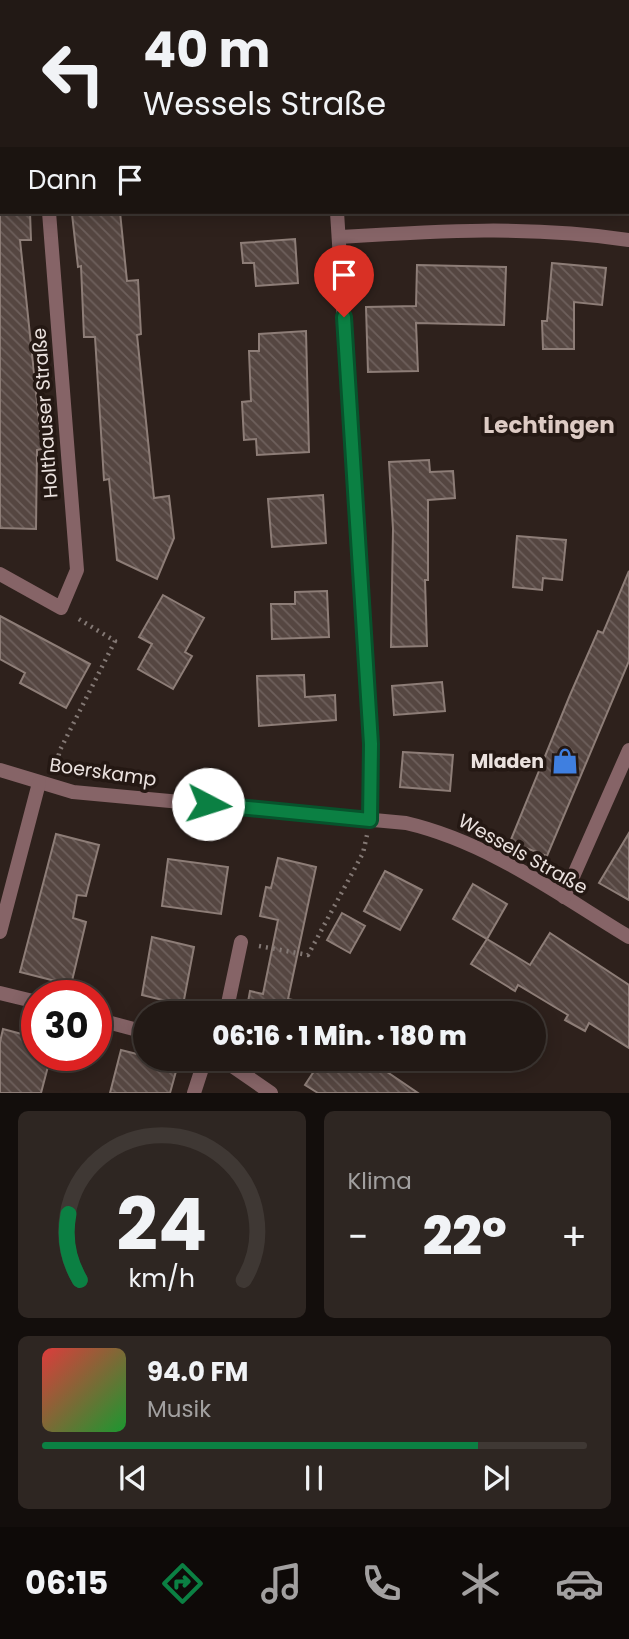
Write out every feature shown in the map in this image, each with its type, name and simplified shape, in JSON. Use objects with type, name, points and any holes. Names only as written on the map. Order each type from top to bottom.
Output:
[{"type":"street","name":"Holthauser Straße","points":[[49,214],[77,570],[61,608]]},
{"type":"street","points":[[337,214],[371,744],[370,820]]},
{"type":"street","points":[[340,237],[464,229],[550,232],[629,240]]},
{"type":"street","points":[[0,574],[61,608]]},
{"type":"street","points":[[564,897],[629,750]]},
{"type":"street","name":"Boerskamp","points":[[0,770],[73,792],[370,820]]},
{"type":"street","points":[[0,932],[45,784]]},
{"type":"street","name":"Wessels Straße","points":[[370,820],[438,831],[478,847],[629,937]]},
{"type":"street","points":[[229,1001],[241,942]]},
{"type":"street","points":[[0,993],[21,998]]},
{"type":"street","points":[[112,1023],[133,1029]]},
{"type":"street","points":[[194,1093],[201,1071]]},
{"type":"street","points":[[239,1071],[271,1093]]},
{"type":"path","points":[[45,784],[115,640],[61,608]]},
{"type":"path","points":[[241,942],[308,955],[363,853],[370,820]]},
{"type":"building","points":[[0,214],[30,214],[31,240],[20,240],[42,449],[37,450],[36,529],[0,528]]},
{"type":"building","points":[[72,214],[120,214],[127,281],[138,280],[141,334],[137,335],[154,498],[169,496],[174,538],[157,579],[117,560],[109,479],[104,480],[95,337],[84,337],[81,266],[78,267]]},
{"type":"building","points":[[295,239],[298,283],[256,286],[254,263],[243,263],[241,243]]},
{"type":"building","points":[[552,263],[606,268],[602,305],[574,302],[574,349],[543,349],[542,321],[547,321]]},
{"type":"building","points":[[417,265],[506,267],[504,325],[416,323],[418,371],[368,372],[366,307],[416,306]]},
{"type":"building","points":[[306,331],[309,452],[257,455],[256,439],[244,440],[242,402],[251,401],[249,351],[259,351],[259,334]]},
{"type":"building","points":[[429,460],[430,472],[453,471],[455,498],[428,500],[428,580],[425,580],[427,646],[391,647],[393,529],[389,462]]},
{"type":"building","points":[[323,495],[326,543],[272,547],[268,499]]},
{"type":"building","points":[[517,536],[566,540],[562,580],[543,578],[542,590],[513,587]]},
{"type":"building","points":[[629,571],[629,661],[547,856],[510,842],[598,631],[603,633]]},
{"type":"building","points":[[327,591],[329,637],[272,639],[271,604],[295,604],[295,592]]},
{"type":"building","points":[[163,595],[204,618],[185,652],[192,656],[173,689],[138,669],[152,644],[139,637]]},
{"type":"building","points":[[0,616],[90,664],[66,708],[20,683],[25,673],[0,659]]},
{"type":"building","points":[[304,675],[305,697],[335,695],[336,720],[259,726],[257,676]]},
{"type":"building","points":[[442,682],[445,711],[394,715],[392,686]]},
{"type":"building","points":[[403,752],[453,755],[450,791],[400,787]]},
{"type":"building","points":[[629,833],[629,900],[599,883]]},
{"type":"building","points":[[56,834],[99,845],[86,896],[77,895],[73,918],[86,922],[72,980],[51,980],[20,972]]},
{"type":"building","points":[[278,858],[316,867],[288,999],[298,1001],[248,1001],[250,991],[263,994],[278,920],[260,916],[266,887],[271,888]]},
{"type":"building","points":[[168,859],[228,867],[221,914],[162,906]]},
{"type":"building","points":[[385,871],[422,890],[400,930],[364,911]]},
{"type":"building","points":[[473,884],[507,904],[487,939],[453,919]]},
{"type":"building","points":[[342,913],[365,926],[350,953],[327,940]]},
{"type":"building","points":[[550,933],[629,985],[629,1048],[589,1023],[585,1031],[565,1020],[568,1015],[546,1001],[518,985],[515,991],[471,964],[487,939],[530,965]]},
{"type":"building","points":[[152,937],[194,947],[184,1001],[167,1001],[142,995]]},
{"type":"building","points":[[3,1029],[21,1034],[21,1071],[47,1071],[41,1093],[0,1093],[0,1042]]},
{"type":"building","points":[[121,1050],[133,1053],[133,1071],[176,1071],[170,1093],[110,1093]]},
{"type":"building","points":[[314,1071],[386,1071],[418,1093],[318,1093],[305,1085]]},
{"type":"place","name":"Mladen","points":[[565,761]]},
{"type":"district","name":"Lechtingen","points":[[549,425]]},
{"type":"route","points":[[208,804],[370,820],[371,744],[344,317]]}]
